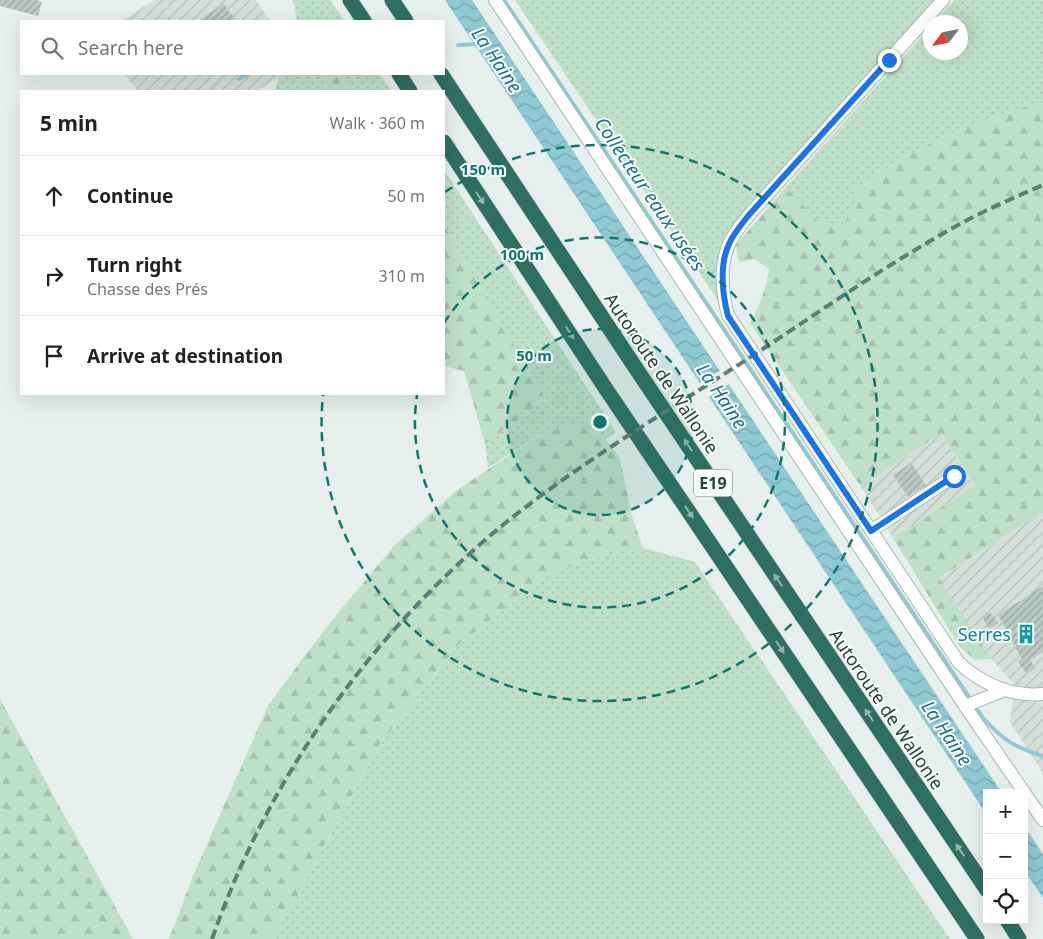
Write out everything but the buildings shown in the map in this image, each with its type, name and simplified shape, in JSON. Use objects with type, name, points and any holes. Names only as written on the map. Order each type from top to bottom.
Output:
[{"type":"highway","points":[[350,0],[363,20]]},
{"type":"highway","points":[[392,0],[405,20]]},
{"type":"highway","points":[[399,75],[409,90]]},
{"type":"highway","name":"Autoroute de Wallonie","points":[[442,75],[626,354],[983,884]]},
{"type":"highway","name":"E19","points":[[445,144],[612,397],[977,939]]},
{"type":"highway","points":[[1010,924],[1019,939]]},
{"type":"street","points":[[495,0],[965,706],[1043,820]]},
{"type":"street","points":[[943,0],[748,216],[730,242],[723,271],[725,304],[728,316],[959,663],[980,680],[1010,691],[1032,695],[1043,694]]},
{"type":"street","points":[[871,531],[954,476]]},
{"type":"street","points":[[965,706],[1010,691]]},
{"type":"shaded area","points":[[154,0],[256,0],[269,20],[124,20]]},
{"type":"shaded area","points":[[126,75],[282,75],[259,90],[136,90]]},
{"type":"shaded area","points":[[941,433],[975,487],[893,538],[861,487]]},
{"type":"shaded area","points":[[1043,512],[1043,773],[1010,722],[1015,685],[991,659],[939,579]]},
{"type":"green space","points":[[293,0],[330,0],[344,20],[297,20]]},
{"type":"green space","points":[[515,0],[943,0],[929,15],[923,15],[923,22],[748,216],[723,271],[728,315]]},
{"type":"green space","points":[[955,0],[1043,0],[1043,103],[1021,108],[944,136],[854,186],[858,205],[843,224],[828,224],[817,220],[786,187],[923,35],[923,60],[968,60],[968,15],[941,15]]},
{"type":"green space","points":[[323,75],[325,90],[275,90],[279,76]]},
{"type":"green space","points":[[323,75],[338,75],[350,90],[325,90]]},
{"type":"green space","points":[[338,75],[381,75],[390,90],[350,90]]},
{"type":"green space","points":[[1043,103],[1043,512],[939,578],[991,659],[975,660],[960,647],[893,538],[975,486],[941,433],[861,487],[750,323],[762,297],[769,269],[755,259],[739,262],[736,245],[786,187],[817,220],[828,224],[843,224],[858,205],[854,186],[944,136],[1021,108]]},
{"type":"green space","points":[[445,172],[616,432],[606,439],[578,424],[542,433],[488,468],[485,444],[546,400],[445,228]]},
{"type":"green space","points":[[445,228],[546,400],[485,444],[464,371],[445,366]]},
{"type":"green space","points":[[578,424],[606,439],[620,459],[632,516],[643,548],[601,556],[550,574],[459,644],[380,744],[273,939],[169,939],[193,876],[268,706],[338,613],[395,545],[456,491],[542,433]]},
{"type":"green space","points":[[643,548],[695,562],[950,939],[273,939],[380,744],[459,644],[550,574],[601,556]]},
{"type":"green space","points":[[0,699],[133,939],[0,939]]},
{"type":"water","name":"La Haine","points":[[445,0],[472,0],[999,789],[983,789],[983,809]]},
{"type":"water","points":[[1028,832],[1043,854],[1043,898],[1028,876]]},
{"type":"pier","points":[[721,370],[730,383],[706,399],[697,385]]},
{"type":"waterway","name":"Collecteur eaux usées","points":[[504,0],[983,718],[1010,742],[1043,756]]},
{"type":"waterway","name":"La Haine","points":[[458,45],[479,44]]},
{"type":"waterway","points":[[239,79],[245,75]]},
{"type":"railway","points":[[212,939],[236,878],[264,818],[297,761],[333,706],[373,654],[417,605],[464,559],[514,516],[571,474],[867,280],[964,222],[1003,202],[1043,185]]},
{"type":"place","name":"Serres","points":[[1026,634]]},
{"type":"route","points":[[889,60],[748,216],[730,242],[723,271],[725,304],[728,316],[871,531],[954,476]]}]
